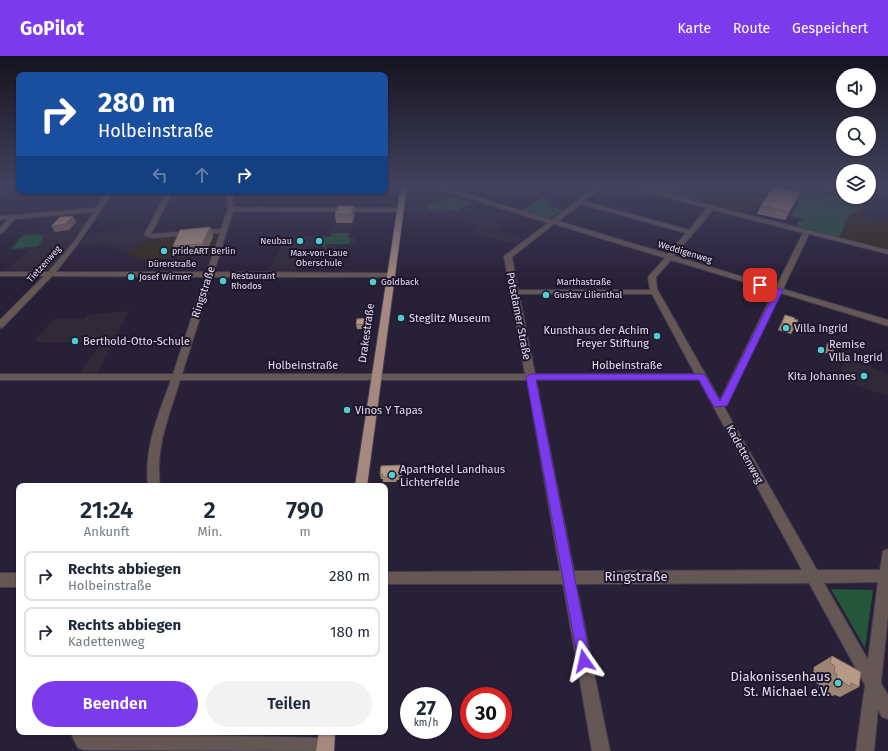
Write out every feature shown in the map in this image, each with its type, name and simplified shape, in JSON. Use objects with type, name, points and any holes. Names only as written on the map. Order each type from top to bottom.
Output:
[{"type":"main road","name":"Drakestraße","points":[[361,483],[399,217]]},
{"type":"street","points":[[0,232],[13,217]]},
{"type":"street","name":"Tietzenweg","points":[[0,325],[50,274],[76,244],[93,217]]},
{"type":"street","points":[[156,217],[146,235],[152,236],[224,231]]},
{"type":"street","name":"Ringstraße","points":[[154,483],[152,470],[154,446],[228,217]]},
{"type":"street","name":"Weddigenweg","points":[[537,217],[888,323]]},
{"type":"street","name":"Potsdamer Straße","points":[[558,217],[508,256],[601,751]]},
{"type":"street","points":[[637,217],[691,232]]},
{"type":"street","points":[[654,292],[652,277],[703,217]]},
{"type":"street","points":[[749,217],[888,252]]},
{"type":"street","points":[[718,405],[723,404],[807,232]]},
{"type":"street","name":"Dürerstraße","points":[[0,274],[391,275]]},
{"type":"street","name":"Marthastraße","points":[[515,292],[654,292]]},
{"type":"street","name":"Kadettenweg","points":[[654,292],[888,711]]},
{"type":"street","name":"Holbeinstraße","points":[[0,377],[702,377]]},
{"type":"street","points":[[866,751],[873,684],[884,628],[888,555]]},
{"type":"street","name":"Ringstraße","points":[[388,578],[887,576]]},
{"type":"street","points":[[0,580],[16,580]]},
{"type":"street","points":[[80,735],[84,742],[326,743]]},
{"type":"shaded area","name":"Max-von-Laue Oberschule","points":[[335,217],[355,217],[350,237],[356,237],[353,245],[337,245],[335,251],[320,251],[321,247],[307,247],[296,273],[268,273],[286,236],[328,236]]},
{"type":"shaded area","points":[[462,217],[505,217],[496,223],[504,226],[497,230],[523,239],[517,244],[472,234],[469,232],[478,224],[467,225],[464,223],[466,220]]},
{"type":"shaded area","points":[[847,217],[868,217],[888,222],[888,249],[840,237]]},
{"type":"shaded area","points":[[87,220],[70,245],[47,272],[4,271],[31,249],[7,251],[24,232],[53,229],[59,222]]},
{"type":"shaded area","points":[[145,228],[142,236],[153,238],[126,253],[100,244],[79,246],[87,234]]},
{"type":"shaded area","points":[[217,234],[210,255],[142,260],[126,253],[153,238]]},
{"type":"shaded area","name":"Berthold-Otto-Schule","points":[[129,311],[98,372],[80,372],[102,342],[39,342],[35,340],[54,319],[84,319],[88,315]]},
{"type":"shaded area","name":"Kita Johannes","points":[[844,358],[888,373],[888,396],[839,380]]},
{"type":"green space","points":[[796,217],[848,217],[840,237],[796,226],[798,221],[803,222],[804,220]]},
{"type":"green space","points":[[332,233],[349,233],[347,238],[351,238],[349,244],[327,244],[326,247],[323,247],[324,244],[322,244],[324,237],[331,237]]},
{"type":"green space","points":[[41,234],[40,236],[45,235],[38,246],[11,249],[22,236]]},
{"type":"green space","points":[[831,589],[873,590],[865,648]]},
{"type":"building","points":[[60,217],[72,217],[65,224],[51,226]]},
{"type":"building","points":[[210,227],[202,244],[173,246],[180,230]]},
{"type":"building","points":[[785,315],[798,320],[795,327],[782,323]]},
{"type":"building","points":[[369,318],[368,325],[356,324],[357,319]]},
{"type":"building","points":[[831,339],[836,341],[834,350],[828,348]]},
{"type":"building","points":[[402,465],[401,475],[396,475],[396,477],[382,477],[383,474],[380,474],[381,466]]},
{"type":"building","points":[[832,656],[861,672],[859,687],[851,683],[851,687],[836,678],[837,674],[834,673],[835,666],[830,663]]},
{"type":"place","name":"Neubau","points":[[300,241]]},
{"type":"place","name":"Max-von-Laue Oberschule","points":[[319,241]]},
{"type":"place","name":"prideART Berlin","points":[[164,251]]},
{"type":"place","name":"Josef Wirmer","points":[[131,277]]},
{"type":"place","name":"Restaurant Rhodos","points":[[223,281]]},
{"type":"place","name":"Goldback","points":[[373,282]]},
{"type":"place","name":"Gustav Lilienthal","points":[[546,295]]},
{"type":"place","name":"Steglitz Museum","points":[[401,318]]},
{"type":"place","name":"Villa Ingrid","points":[[786,328]]},
{"type":"place","name":"Kunsthaus der Achim Freyer Stiftung","points":[[657,336]]},
{"type":"place","name":"Berthold-Otto-Schule","points":[[75,341]]},
{"type":"place","name":"Remise Villa Ingrid","points":[[821,350]]},
{"type":"place","name":"Kita Johannes","points":[[864,376]]},
{"type":"place","name":"Vinos Y Tapas","points":[[347,410]]},
{"type":"place","name":"ApartHotel Landhaus Lichterfelde","points":[[392,475]]},
{"type":"place","name":"Diakonissenhaus St. Michael e.V.","points":[[838,683]]},
{"type":"route","points":[[584,661],[531,377],[702,377],[718,405],[723,404],[779,290],[760,285]]}]
